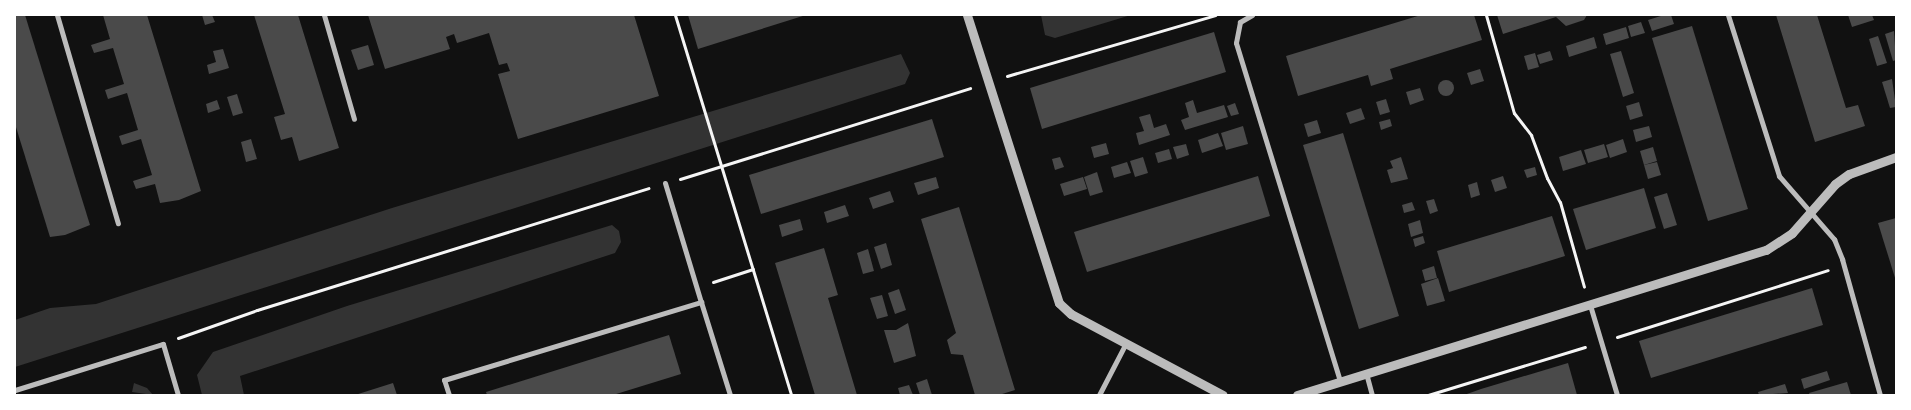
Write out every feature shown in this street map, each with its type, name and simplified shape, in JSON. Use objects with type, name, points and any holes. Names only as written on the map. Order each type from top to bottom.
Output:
[{"type":"street","points":[[57,15],[118,223]]},
{"type":"street","points":[[324,15],[354,119]]},
{"type":"street","points":[[967,15],[1059,303],[1071,314],[1223,395]]},
{"type":"street","points":[[1252,15],[1246,17],[1236,29],[1236,43],[1340,381]]},
{"type":"street","points":[[1728,15],[1778,176],[1834,240],[1844,265],[1880,395]]},
{"type":"street","points":[[1296,395],[1766,250],[1778,244],[1835,184],[1849,174],[1896,157]]},
{"type":"street","points":[[665,183],[730,395]]},
{"type":"street","points":[[448,395],[444,380],[701,302]]},
{"type":"street","points":[[1590,305],[1617,395]]},
{"type":"street","points":[[1099,395],[1126,343]]},
{"type":"street","points":[[15,390],[163,344],[178,395]]},
{"type":"street","points":[[1366,374],[1372,395]]},
{"type":"path","points":[[675,15],[791,395]]},
{"type":"path","points":[[163,344],[257,310],[988,82],[1215,15]]},
{"type":"path","points":[[1486,15],[1514,113],[1531,135],[1547,178],[1560,202],[1590,305]]},
{"type":"path","points":[[1428,395],[1844,265]]},
{"type":"path","points":[[701,302],[708,283],[753,269]]},
{"type":"shaded area","points":[[1041,15],[1131,15],[1055,38],[1045,35]]},
{"type":"shaded area","points":[[901,54],[910,73],[905,84],[15,367],[15,320],[50,308],[96,304],[392,208]]},
{"type":"shaded area","points":[[612,225],[619,231],[621,242],[615,253],[240,376],[244,395],[202,395],[197,375],[213,352],[347,306]]},
{"type":"shaded area","points":[[134,383],[147,388],[153,395],[132,392]]},
{"type":"building","points":[[15,15],[25,15],[90,225],[65,235],[50,237],[15,124]]},
{"type":"building","points":[[103,15],[147,15],[201,191],[179,200],[160,203],[155,184],[136,189],[133,181],[152,175],[141,139],[122,145],[119,136],[138,130],[127,93],[108,99],[105,90],[124,84],[113,48],[94,53],[91,45],[110,39]]},
{"type":"building","points":[[202,15],[212,15],[215,22],[205,25]]},
{"type":"building","points":[[254,15],[298,15],[339,148],[299,161],[292,137],[281,140],[274,117],[285,114]]},
{"type":"building","points":[[368,15],[634,15],[659,96],[518,139],[498,74],[510,71],[507,63],[499,65],[489,33],[457,43],[454,34],[446,37],[450,49],[385,69]]},
{"type":"building","points":[[688,15],[806,15],[698,49]]},
{"type":"building","points":[[1421,15],[1474,15],[1482,40],[1390,69],[1393,79],[1371,86],[1368,75],[1298,96],[1286,56]]},
{"type":"building","points":[[1497,15],[1587,15],[1584,20],[1566,26],[1556,17],[1503,34]]},
{"type":"building","points":[[1671,15],[1674,24],[1652,31],[1648,20]]},
{"type":"building","points":[[1776,15],[1817,15],[1846,108],[1858,105],[1865,126],[1815,142]]},
{"type":"building","points":[[1848,15],[1872,15],[1874,20],[1852,27]]},
{"type":"building","points":[[1641,22],[1645,33],[1631,37],[1628,26]]},
{"type":"building","points":[[1692,26],[1748,209],[1708,221],[1652,38]]},
{"type":"building","points":[[1626,27],[1629,38],[1606,45],[1603,34]]},
{"type":"building","points":[[1894,31],[1896,60],[1893,61],[1885,34]]},
{"type":"building","points":[[1214,32],[1226,72],[1042,129],[1030,88]]},
{"type":"building","points":[[1878,36],[1887,63],[1877,66],[1869,39]]},
{"type":"building","points":[[1594,37],[1597,48],[1569,57],[1566,46]]},
{"type":"building","points":[[368,45],[374,65],[358,70],[351,50]]},
{"type":"building","points":[[223,49],[229,68],[209,74],[207,65],[216,62],[213,51]]},
{"type":"building","points":[[1550,51],[1553,60],[1540,64],[1537,55]]},
{"type":"building","points":[[1621,51],[1634,93],[1623,97],[1610,54]]},
{"type":"building","points":[[1535,53],[1539,67],[1528,70],[1524,56]]},
{"type":"building","points":[[1480,69],[1484,81],[1471,85],[1467,73]]},
{"type":"building","points":[[1892,79],[1896,107],[1890,108],[1882,82]]},
{"type":"building","points":[[1446,80],[1454,88],[1446,96],[1438,88]]},
{"type":"building","points":[[1420,88],[1424,100],[1410,105],[1406,92]]},
{"type":"building","points":[[237,94],[243,113],[233,116],[227,97]]},
{"type":"building","points":[[1386,99],[1390,112],[1380,115],[1376,102]]},
{"type":"building","points":[[217,100],[220,109],[208,113],[206,104]]},
{"type":"building","points":[[1193,100],[1197,113],[1224,105],[1228,117],[1185,130],[1181,120],[1189,117],[1185,103]]},
{"type":"building","points":[[1639,102],[1643,116],[1630,120],[1626,106]]},
{"type":"building","points":[[1235,103],[1239,114],[1231,116],[1227,106]]},
{"type":"building","points":[[1361,108],[1365,119],[1350,124],[1346,113]]},
{"type":"building","points":[[1150,114],[1154,128],[1166,124],[1170,135],[1139,145],[1136,133],[1144,131],[1139,117]]},
{"type":"building","points":[[932,119],[944,157],[761,214],[749,175]]},
{"type":"building","points":[[1390,119],[1392,126],[1381,130],[1379,122]]},
{"type":"building","points":[[1317,120],[1321,133],[1308,137],[1304,124]]},
{"type":"building","points":[[1243,126],[1248,144],[1226,150],[1221,133]]},
{"type":"building","points":[[1649,126],[1652,137],[1636,142],[1633,130]]},
{"type":"building","points":[[1218,133],[1223,146],[1202,153],[1198,140]]},
{"type":"building","points":[[1343,133],[1399,316],[1359,329],[1303,145]]},
{"type":"building","points":[[251,139],[257,159],[246,162],[241,142]]},
{"type":"building","points":[[1623,139],[1627,152],[1610,158],[1606,145]]},
{"type":"building","points":[[1106,143],[1109,154],[1094,158],[1091,147]]},
{"type":"building","points":[[1186,144],[1189,155],[1177,159],[1173,147]]},
{"type":"building","points":[[1604,144],[1608,157],[1588,163],[1584,150]]},
{"type":"building","points":[[1653,147],[1657,161],[1644,165],[1640,151]]},
{"type":"building","points":[[1169,149],[1172,159],[1158,163],[1155,153]]},
{"type":"building","points":[[1581,150],[1586,164],[1563,171],[1559,157]]},
{"type":"building","points":[[1060,157],[1064,167],[1055,170],[1052,159]]},
{"type":"building","points":[[1143,157],[1148,173],[1135,177],[1130,161]]},
{"type":"building","points":[[1401,157],[1408,179],[1391,183],[1387,170],[1393,168],[1390,161]]},
{"type":"building","points":[[1127,162],[1131,173],[1114,178],[1111,167]]},
{"type":"building","points":[[1657,162],[1661,175],[1648,179],[1644,165]]},
{"type":"building","points":[[1535,167],[1537,175],[1527,178],[1524,170]]},
{"type":"building","points":[[1097,172],[1103,192],[1090,196],[1084,177]]},
{"type":"building","points":[[1258,176],[1270,216],[1087,272],[1074,232]]},
{"type":"building","points":[[1503,176],[1507,188],[1495,192],[1491,180]]},
{"type":"building","points":[[936,177],[939,188],[918,195],[914,183]]},
{"type":"building","points":[[1083,177],[1087,189],[1064,196],[1060,184]]},
{"type":"building","points":[[1477,182],[1480,195],[1471,198],[1468,185]]},
{"type":"building","points":[[1644,188],[1656,228],[1586,250],[1573,209]]},
{"type":"building","points":[[890,191],[894,202],[873,209],[869,198]]},
{"type":"building","points":[[1667,193],[1677,225],[1664,229],[1654,197]]},
{"type":"building","points":[[1434,199],[1438,211],[1430,214],[1426,201]]},
{"type":"building","points":[[1412,202],[1415,210],[1404,213],[1402,205]]},
{"type":"building","points":[[845,205],[849,216],[827,223],[824,212]]},
{"type":"building","points":[[959,207],[1015,390],[999,395],[975,395],[963,355],[951,354],[947,340],[956,333],[921,219]]},
{"type":"building","points":[[1552,216],[1565,256],[1449,292],[1437,251]]},
{"type":"building","points":[[1896,218],[1896,281],[1878,223]]},
{"type":"building","points":[[800,219],[803,230],[782,237],[779,225]]},
{"type":"building","points":[[1420,220],[1423,233],[1411,237],[1408,224]]},
{"type":"building","points":[[1423,236],[1425,243],[1415,247],[1413,239]]},
{"type":"building","points":[[886,243],[892,265],[881,269],[874,247]]},
{"type":"building","points":[[824,248],[838,295],[828,298],[857,395],[815,395],[775,263]]},
{"type":"building","points":[[868,249],[874,271],[863,274],[857,253]]},
{"type":"building","points":[[1434,266],[1437,278],[1425,281],[1422,270]]},
{"type":"building","points":[[1438,278],[1445,301],[1427,306],[1421,284]]},
{"type":"building","points":[[1812,288],[1823,325],[1651,378],[1639,341]]},
{"type":"building","points":[[899,289],[906,310],[895,314],[888,293]]},
{"type":"building","points":[[882,295],[888,316],[877,319],[870,298]]},
{"type":"building","points":[[908,323],[916,356],[894,363],[884,330],[896,330]]},
{"type":"building","points":[[669,335],[681,374],[613,395],[487,395],[486,392]]},
{"type":"building","points":[[1568,363],[1577,395],[1464,395],[1481,389]]},
{"type":"building","points":[[1827,371],[1830,380],[1804,389],[1801,379]]},
{"type":"building","points":[[927,379],[932,395],[920,395],[916,383]]},
{"type":"building","points":[[1847,382],[1851,395],[1810,395],[1809,393]]},
{"type":"building","points":[[393,383],[397,395],[355,395]]},
{"type":"building","points":[[1785,384],[1788,393],[1759,395],[1758,392]]},
{"type":"building","points":[[909,385],[913,395],[900,395],[898,388]]}]
